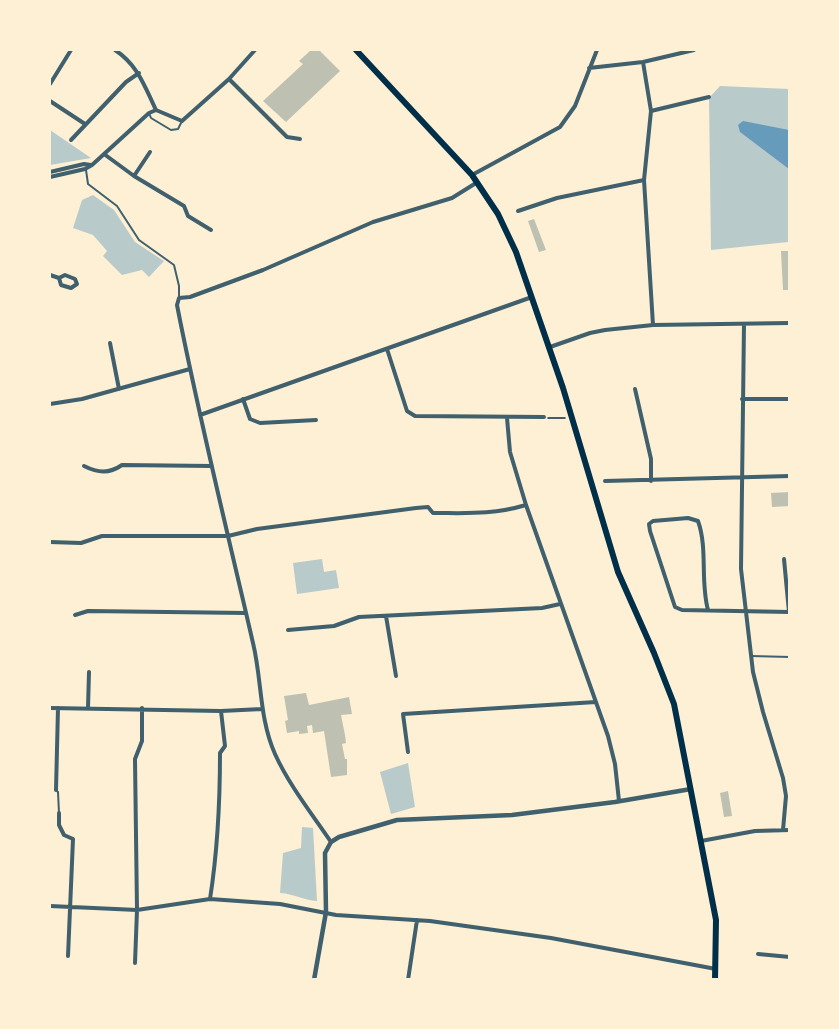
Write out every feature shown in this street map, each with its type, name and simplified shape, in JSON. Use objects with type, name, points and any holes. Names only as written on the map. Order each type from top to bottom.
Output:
[{"type":"main road","points":[[356,50],[472,175],[498,214],[516,252],[550,347],[618,572],[674,704],[716,920],[715,980]]},
{"type":"street","points":[[50,84],[71,50]]},
{"type":"street","points":[[115,50],[129,60],[140,74],[156,110],[182,121],[229,78],[255,50]]},
{"type":"street","points":[[472,175],[560,127],[575,106],[597,50]]},
{"type":"street","points":[[589,68],[643,62],[677,51],[694,50]]},
{"type":"street","points":[[643,62],[651,111],[644,180],[653,325]]},
{"type":"street","points":[[71,140],[126,82],[140,74]]},
{"type":"street","points":[[229,78],[287,136],[300,139]]},
{"type":"street","points":[[651,111],[709,97]]},
{"type":"street","points":[[50,101],[85,124]]},
{"type":"street","points":[[50,177],[86,169],[149,113],[156,110]]},
{"type":"street","points":[[134,176],[150,152]]},
{"type":"street","points":[[104,154],[134,176],[184,206],[188,216],[211,230]]},
{"type":"street","points":[[50,172],[84,164],[92,165]]},
{"type":"street","points":[[518,211],[557,198],[644,180]]},
{"type":"street","points":[[331,842],[275,754],[265,724],[258,667],[177,305],[179,298],[190,297],[263,270],[373,222],[452,198],[477,182]]},
{"type":"street","points":[[50,275],[59,278],[65,275],[75,279],[77,284],[71,288],[62,285],[59,278]]},
{"type":"street","points":[[200,415],[532,297]]},
{"type":"street","points":[[550,347],[590,333],[653,325],[789,323]]},
{"type":"street","points":[[744,324],[741,569],[751,656],[759,699],[783,778],[786,796],[783,830]]},
{"type":"street","points":[[110,343],[119,389]]},
{"type":"street","points":[[387,349],[407,411],[415,416],[544,417]]},
{"type":"street","points":[[50,404],[119,389],[190,369]]},
{"type":"street","points":[[635,389],[651,459],[651,481]]},
{"type":"street","points":[[243,399],[250,419],[260,423],[316,420]]},
{"type":"street","points":[[742,399],[789,399]]},
{"type":"street","points":[[507,418],[510,452],[526,504],[608,736],[615,764],[619,801]]},
{"type":"street","points":[[84,466],[93,470],[113,471],[122,465],[212,466]]},
{"type":"street","points":[[605,481],[789,476]]},
{"type":"street","points":[[50,542],[81,543],[102,536],[228,536],[257,529],[416,508],[428,507],[433,513],[479,513],[501,512],[526,504]]},
{"type":"street","points":[[708,610],[704,594],[703,533],[699,521],[688,518],[653,521],[649,524],[650,531],[675,607],[682,610],[789,612],[784,559]]},
{"type":"street","points":[[288,630],[334,626],[359,617],[542,608],[560,604]]},
{"type":"street","points":[[75,615],[88,610],[246,613]]},
{"type":"street","points":[[386,616],[396,676]]},
{"type":"street","points":[[88,708],[89,672]]},
{"type":"street","points":[[408,752],[403,714],[596,702]]},
{"type":"street","points":[[50,708],[221,711],[262,709]]},
{"type":"street","points":[[56,789],[58,708]]},
{"type":"street","points":[[135,963],[137,910],[135,759],[142,741],[142,708]]},
{"type":"street","points":[[210,899],[218,851],[220,753],[225,746],[221,711]]},
{"type":"street","points":[[315,980],[326,912],[325,853],[331,842],[339,837],[397,820],[512,815],[690,789]]},
{"type":"street","points":[[59,813],[59,825],[64,835],[73,839],[68,956]]},
{"type":"street","points":[[701,841],[746,832],[789,830]]},
{"type":"street","points":[[50,906],[137,910],[210,899],[280,904],[326,912],[417,920],[551,938],[716,969]]},
{"type":"street","points":[[408,980],[417,920]]},
{"type":"street","points":[[758,954],[789,957]]},
{"type":"lane","points":[[149,113],[151,118],[171,130],[178,129],[182,121]]},
{"type":"lane","points":[[86,169],[88,184],[117,206],[136,237],[174,265],[179,298]]},
{"type":"lane","points":[[751,656],[789,657]]},
{"type":"lane","points":[[56,789],[59,813]]},
{"type":"path","points":[[544,417],[572,418]]},
{"type":"shaded area","points":[[720,86],[789,89],[788,242],[711,250],[709,98]]},
{"type":"shaded area","points":[[50,130],[91,158],[50,165]]},
{"type":"shaded area","points":[[93,195],[114,210],[135,242],[164,261],[149,277],[142,270],[122,275],[103,256],[107,251],[93,235],[73,228],[82,200]]},
{"type":"shaded area","points":[[322,559],[324,572],[336,570],[339,588],[297,594],[293,563]]},
{"type":"shaded area","points":[[408,763],[415,807],[391,814],[380,772]]},
{"type":"shaded area","points":[[302,827],[313,828],[317,901],[280,893],[283,853],[301,848]]},
{"type":"water","points":[[743,121],[789,130],[789,169],[740,132],[738,125]]},
{"type":"building","points":[[311,50],[319,50],[340,71],[286,122],[263,101],[303,64],[299,61]]},
{"type":"building","points":[[534,219],[546,250],[539,252],[528,221]]},
{"type":"building","points":[[781,251],[789,251],[790,290],[783,290]]},
{"type":"building","points":[[790,492],[790,506],[772,507],[771,493]]},
{"type":"building","points":[[306,693],[309,705],[349,697],[352,714],[341,715],[346,743],[342,744],[345,759],[347,759],[347,775],[331,777],[324,731],[313,733],[312,725],[307,726],[308,733],[299,734],[299,731],[287,733],[285,721],[288,720],[284,696]]},
{"type":"building","points":[[728,791],[732,816],[724,817],[720,793]]}]
